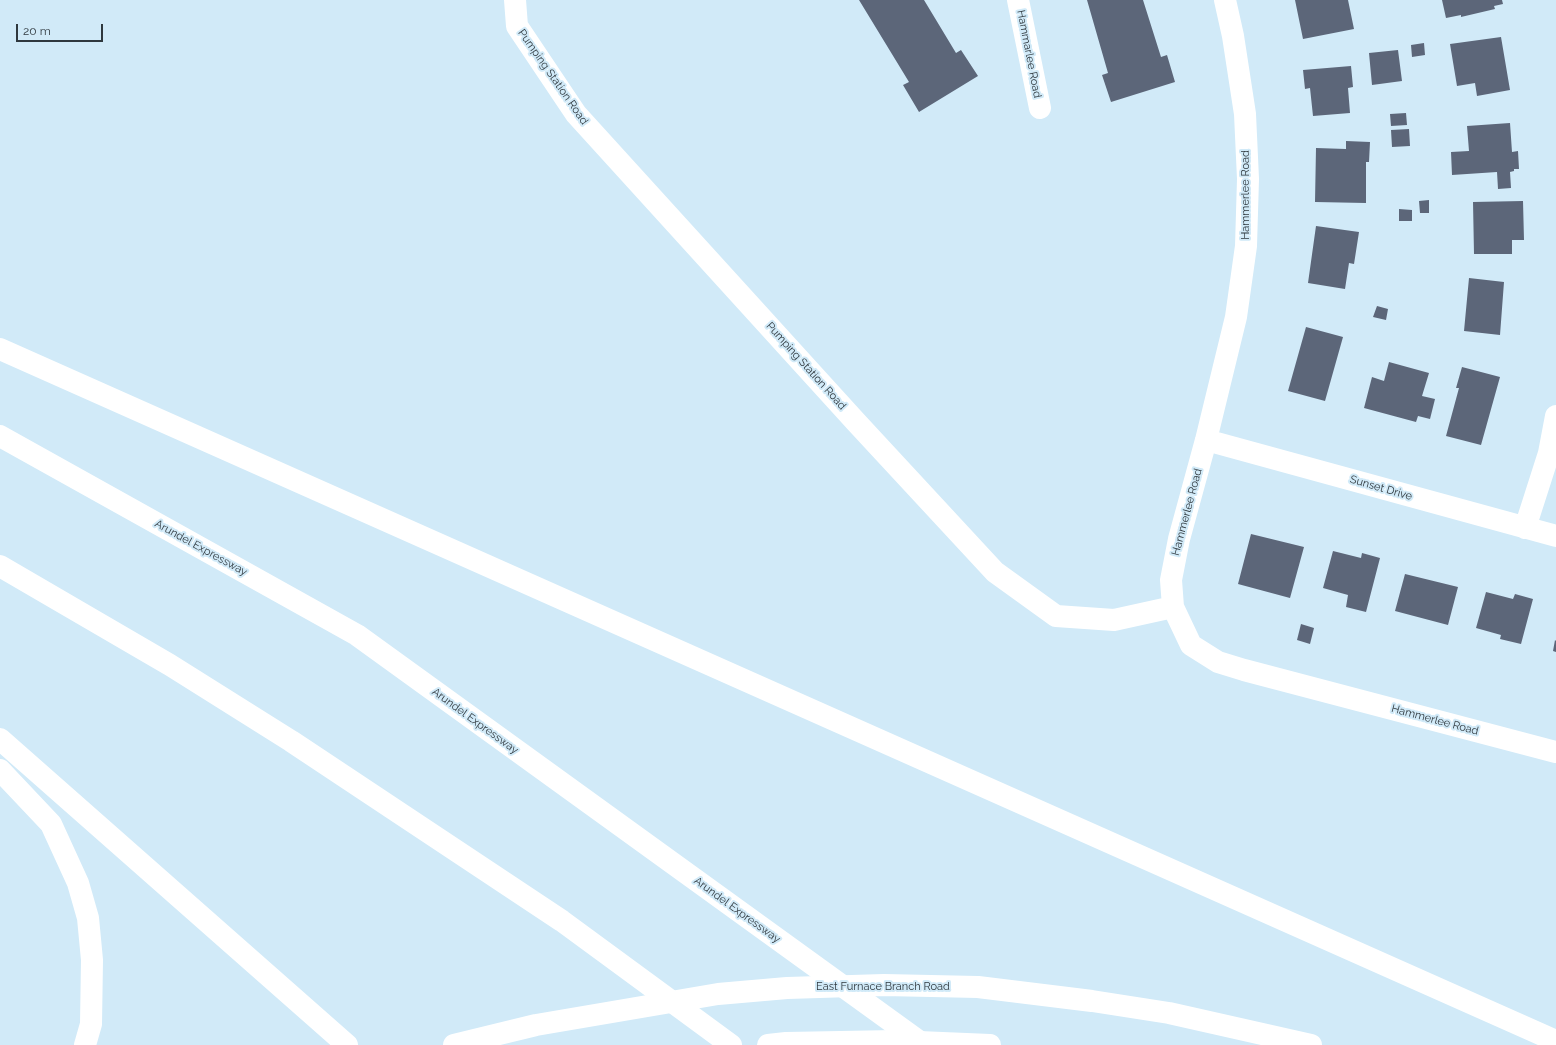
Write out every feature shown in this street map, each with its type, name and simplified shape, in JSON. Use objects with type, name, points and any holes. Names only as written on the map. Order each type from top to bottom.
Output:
[{"type":"main road","name":"Pumping Station Road","points":[[515,0],[517,26],[576,114],[856,422],[995,572],[1056,616],[1114,620],[1173,607]]},
{"type":"main road","name":"Hammarlee Road","points":[[1018,0],[1040,108]]},
{"type":"main road","name":"Hammerlee Road","points":[[1225,0],[1233,36],[1246,114],[1248,179],[1246,246],[1236,317],[1206,440],[1179,539],[1171,580],[1173,607],[1191,645],[1218,662],[1556,752]]},
{"type":"main road","points":[[0,349],[880,738],[1556,1041]]},
{"type":"main road","points":[[1526,528],[1549,453],[1556,416]]},
{"type":"main road","name":"Arundel Expressway","points":[[0,436],[357,635],[924,1045]]},
{"type":"main road","name":"Sunset Drive","points":[[1206,440],[1556,536]]},
{"type":"main road","points":[[0,566],[170,665],[291,740],[562,921],[731,1045]]},
{"type":"main road","points":[[0,739],[347,1045]]},
{"type":"main road","points":[[0,770],[51,824],[78,883],[88,918],[92,960],[91,1024],[85,1045]]},
{"type":"main road","name":"East Furnace Branch Road","points":[[454,1045],[523,1028],[718,994],[787,988],[884,985],[978,987],[1092,1001],[1169,1014],[1311,1045]]},
{"type":"main road","points":[[768,1045],[786,1043],[895,1041],[990,1045]]},
{"type":"building","points":[[859,0],[924,0],[956,53],[961,50],[978,76],[919,112],[903,85],[909,82]]},
{"type":"building","points":[[1087,0],[1143,0],[1161,57],[1167,55],[1175,82],[1111,102],[1102,75],[1108,73]]},
{"type":"building","points":[[1295,0],[1348,0],[1354,29],[1303,39]]},
{"type":"building","points":[[1442,0],[1502,0],[1503,4],[1494,6],[1495,9],[1461,17],[1461,15],[1446,18]]},
{"type":"building","points":[[1501,37],[1510,90],[1477,96],[1475,83],[1457,86],[1450,44]]},
{"type":"building","points":[[1424,43],[1425,55],[1412,57],[1411,45]]},
{"type":"building","points":[[1398,50],[1402,81],[1372,85],[1369,53]]},
{"type":"building","points":[[1351,66],[1353,87],[1348,88],[1350,113],[1313,116],[1310,88],[1305,89],[1303,70]]},
{"type":"building","points":[[1406,113],[1407,125],[1391,126],[1390,114]]},
{"type":"building","points":[[1510,123],[1512,152],[1518,151],[1519,169],[1514,169],[1514,171],[1510,172],[1511,188],[1498,189],[1497,172],[1452,175],[1451,152],[1469,151],[1467,126]]},
{"type":"building","points":[[1409,129],[1410,146],[1392,147],[1391,130]]},
{"type":"building","points":[[1346,141],[1370,142],[1369,162],[1366,162],[1366,203],[1315,202],[1316,148],[1346,149]]},
{"type":"building","points":[[1429,200],[1429,213],[1420,213],[1419,201]]},
{"type":"building","points":[[1523,201],[1524,240],[1512,240],[1512,254],[1474,254],[1473,202]]},
{"type":"building","points":[[1399,209],[1412,210],[1412,221],[1399,221]]},
{"type":"building","points":[[1316,226],[1359,232],[1354,264],[1349,263],[1345,289],[1308,283]]},
{"type":"building","points":[[1469,278],[1504,282],[1500,335],[1464,331]]},
{"type":"building","points":[[1377,306],[1388,309],[1386,320],[1373,317]]},
{"type":"building","points":[[1306,327],[1343,337],[1325,401],[1288,391]]},
{"type":"building","points":[[1389,362],[1429,373],[1422,396],[1435,399],[1430,419],[1418,416],[1416,422],[1364,408],[1372,377],[1384,381]]},
{"type":"building","points":[[1462,367],[1500,377],[1481,445],[1446,436],[1459,388],[1456,388]]},
{"type":"building","points":[[1251,534],[1304,547],[1290,598],[1238,584]]},
{"type":"building","points":[[1333,551],[1361,558],[1362,553],[1380,558],[1366,612],[1346,607],[1348,595],[1323,588]]},
{"type":"building","points":[[1405,574],[1458,587],[1448,625],[1395,611]]},
{"type":"building","points":[[1486,592],[1513,599],[1515,594],[1533,599],[1521,644],[1500,639],[1501,635],[1476,628]]},
{"type":"building","points":[[1301,624],[1314,628],[1310,644],[1297,640]]},
{"type":"building","points":[[1555,640],[1556,641],[1556,652],[1553,651]]}]
